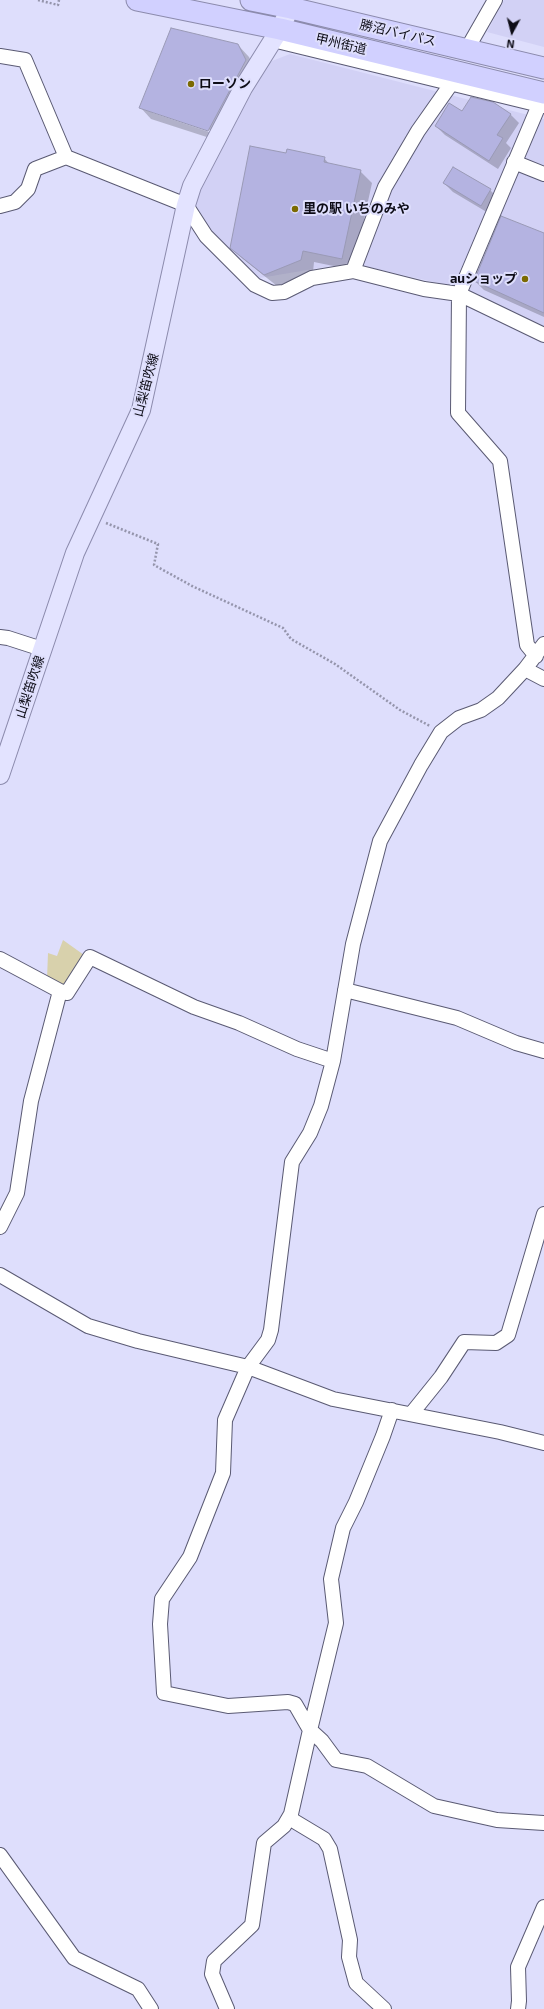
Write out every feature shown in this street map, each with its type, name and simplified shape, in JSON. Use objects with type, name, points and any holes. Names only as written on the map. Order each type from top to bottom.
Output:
[{"type":"highway","name":"甲州街道","points":[[138,0],[280,29],[542,101]]},
{"type":"highway","name":"勝沼バイパス","points":[[251,0],[293,4],[544,68]]},
{"type":"main road","name":"山梨笛吹線","points":[[0,775],[74,553],[127,443],[141,410],[186,205],[199,170],[242,88],[280,29],[293,4]]},
{"type":"street","points":[[467,49],[495,0]]},
{"type":"street","points":[[0,56],[25,60],[66,157]]},
{"type":"street","points":[[353,271],[385,187],[418,131],[455,78]]},
{"type":"street","points":[[536,656],[527,644],[500,461],[458,413],[459,294],[514,162],[542,101]]},
{"type":"street","points":[[0,206],[15,202],[28,189],[35,169],[66,157],[186,205],[206,236],[233,264],[255,285],[272,293],[284,292],[312,278],[353,271],[424,289],[459,294],[544,335]]},
{"type":"street","points":[[514,162],[544,174]]},
{"type":"street","points":[[0,637],[8,638],[42,649]]},
{"type":"street","points":[[544,644],[525,669],[498,698],[481,710],[458,718],[441,732],[380,841],[353,944],[346,990],[332,1061],[321,1106],[310,1133],[292,1162],[271,1330],[268,1340],[248,1367],[225,1420],[223,1473],[190,1557],[162,1599],[160,1624],[164,1693],[228,1706],[288,1702],[296,1704],[310,1730],[322,1741],[336,1760],[367,1766],[434,1806],[497,1820],[544,1823]]},
{"type":"street","points":[[525,669],[544,679]]},
{"type":"street","points":[[0,959],[60,991],[67,993],[90,957],[194,1007],[238,1023],[297,1049],[332,1061]]},
{"type":"street","points":[[346,990],[457,1018],[516,1043],[544,1051]]},
{"type":"street","points":[[0,1226],[17,1193],[31,1101],[60,991]]},
{"type":"street","points":[[412,1413],[441,1377],[464,1342],[496,1343],[508,1335],[544,1214]]},
{"type":"street","points":[[0,1275],[88,1326],[138,1341],[248,1367],[333,1399],[412,1413],[544,1442]]},
{"type":"street","points":[[227,2009],[212,1974],[214,1961],[252,1925],[264,1843],[284,1826],[289,1818],[336,1623],[331,1579],[343,1528],[356,1502],[392,1410]]},
{"type":"street","points":[[289,1818],[324,1840],[330,1849],[350,1940],[349,1957],[356,1984],[384,2009]]},
{"type":"street","points":[[0,1855],[74,1958],[138,1989],[151,2009]]},
{"type":"street","points":[[518,2009],[518,1967],[544,1907]]},
{"type":"path","points":[[38,0],[58,5],[59,0]]},
{"type":"path","points":[[91,516],[158,544],[154,565],[192,586],[283,628],[290,639],[335,664],[400,710],[441,732]]},
{"type":"shaded area","points":[[504,0],[544,0],[544,47],[487,32]]},
{"type":"shaded area","points":[[290,54],[544,119],[544,330],[456,287],[349,263],[260,278],[223,246],[192,205],[255,77],[272,61]]},
{"type":"shaded area","points":[[63,940],[84,955],[64,988],[47,979],[48,953],[57,956]]},
{"type":"building","name":"ローソン","points":[[171,28],[238,44],[246,60],[208,131],[139,108]]},
{"type":"building","points":[[471,97],[493,102],[511,114],[497,135],[503,138],[489,161],[435,126],[449,103],[462,111]]},
{"type":"building","name":"里の駅 いちのみや","points":[[250,146],[286,153],[287,149],[325,157],[324,162],[361,170],[342,259],[303,251],[301,260],[264,275],[230,248]]},
{"type":"building","points":[[453,167],[491,189],[481,206],[443,183]]},
{"type":"building","points":[[501,216],[544,233],[544,313],[474,281]]},
{"type":"place","name":"ローソン","points":[[191,84]]},
{"type":"place","name":"里の駅 いちのみや","points":[[295,209]]},
{"type":"place","name":"auショップ","points":[[525,279]]}]
